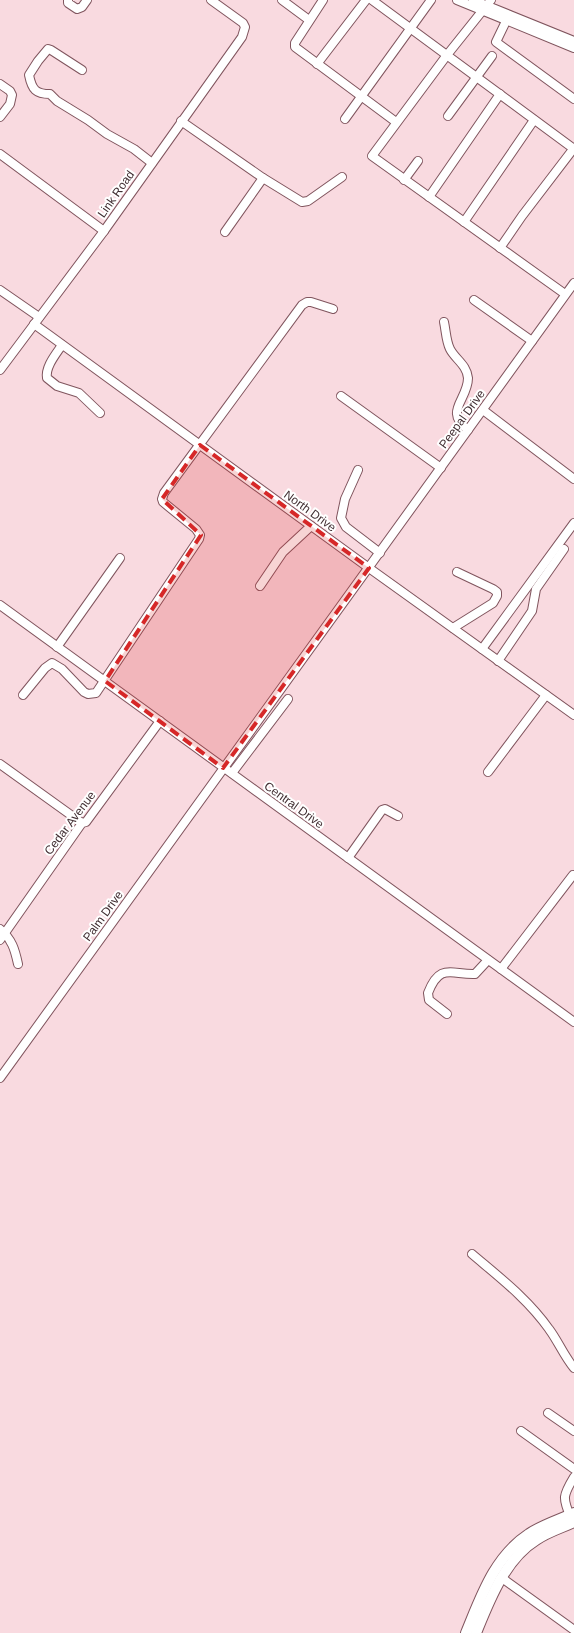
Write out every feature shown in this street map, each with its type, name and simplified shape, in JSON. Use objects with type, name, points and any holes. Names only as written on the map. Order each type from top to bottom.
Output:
[{"type":"main road","points":[[476,1633],[488,1603],[516,1558],[535,1540],[573,1518]]},
{"type":"main road","points":[[466,1633],[491,1574],[508,1551],[529,1534],[573,1518]]},
{"type":"street","points":[[68,0],[68,3],[77,9],[87,0]]},
{"type":"street","name":"Link Road","points":[[0,370],[104,231],[242,37],[245,27],[243,23],[212,0]]},
{"type":"street","points":[[282,0],[309,20]]},
{"type":"street","points":[[323,0],[294,45],[396,122]]},
{"type":"street","points":[[317,64],[366,0]]},
{"type":"street","points":[[372,0],[574,149],[500,248]]},
{"type":"street","points":[[345,119],[431,0]]},
{"type":"street","points":[[457,0],[487,6]]},
{"type":"street","points":[[474,0],[508,18],[574,48]]},
{"type":"street","points":[[487,6],[447,54],[372,156],[565,294]]},
{"type":"street","points":[[508,18],[574,41]]},
{"type":"street","points":[[508,18],[496,42],[574,99]]},
{"type":"street","points":[[82,70],[48,49],[29,75],[36,91],[41,94],[50,94],[57,101],[107,134],[134,149],[152,163]]},
{"type":"street","points":[[448,116],[492,56]]},
{"type":"street","points":[[0,84],[10,91],[12,95],[10,104],[0,117]]},
{"type":"street","points":[[429,197],[500,94]]},
{"type":"street","points":[[464,222],[534,120]]},
{"type":"street","points":[[181,122],[302,202],[308,201],[342,177]]},
{"type":"street","points":[[0,154],[104,231]]},
{"type":"street","points":[[404,180],[418,161]]},
{"type":"street","points":[[225,232],[263,178]]},
{"type":"street","name":"Peepal Drive","points":[[369,568],[574,282]]},
{"type":"street","name":"North Drive","points":[[0,290],[62,345],[574,715]]},
{"type":"street","points":[[474,300],[532,341]]},
{"type":"street","points":[[23,695],[44,668],[52,663],[62,670],[76,686],[88,694],[96,693],[199,539],[200,535],[196,528],[162,498],[164,493],[302,305],[311,302],[333,309]]},
{"type":"street","points":[[444,322],[448,346],[466,371],[467,384],[457,410],[459,422],[468,430]]},
{"type":"street","points":[[62,345],[48,367],[47,378],[57,386],[80,392],[100,413]]},
{"type":"street","points":[[341,396],[440,468]]},
{"type":"street","points":[[482,410],[574,479]]},
{"type":"street","points":[[358,470],[345,499],[341,518],[346,527],[380,553]]},
{"type":"street","points":[[482,649],[574,523]]},
{"type":"street","points":[[260,586],[283,552],[311,526]]},
{"type":"street","points":[[498,661],[532,611],[536,589],[564,549]]},
{"type":"street","points":[[58,647],[120,558]]},
{"type":"street","name":"Palm Drive","points":[[0,1078],[369,568]]},
{"type":"street","points":[[453,628],[493,603],[498,596],[494,589],[457,572]]},
{"type":"street","name":"Central Drive","points":[[0,605],[574,1022]]},
{"type":"street","points":[[488,772],[546,695]]},
{"type":"street","points":[[232,773],[288,699]]},
{"type":"street","name":"Cedar Avenue","points":[[2,934],[82,823],[86,822],[160,721]]},
{"type":"street","points":[[0,764],[82,823]]},
{"type":"street","points":[[348,858],[382,810],[385,809],[398,816]]},
{"type":"street","points":[[501,970],[573,875]]},
{"type":"street","points":[[2,934],[14,946],[18,964]]},
{"type":"street","points":[[447,1014],[429,1000],[428,993],[435,981],[446,972],[451,971],[475,974],[488,960]]},
{"type":"street","points":[[472,1254],[524,1299],[550,1330],[564,1355],[574,1368]]},
{"type":"street","points":[[548,1413],[574,1431]]},
{"type":"street","points":[[521,1431],[574,1469]]},
{"type":"street","points":[[573,1518],[565,1504],[564,1496],[574,1476]]},
{"type":"street","points":[[502,1578],[574,1630]]},
{"type":"highlighted area","points":[[200,445],[369,568],[223,768],[105,681],[201,535],[162,499]]}]
